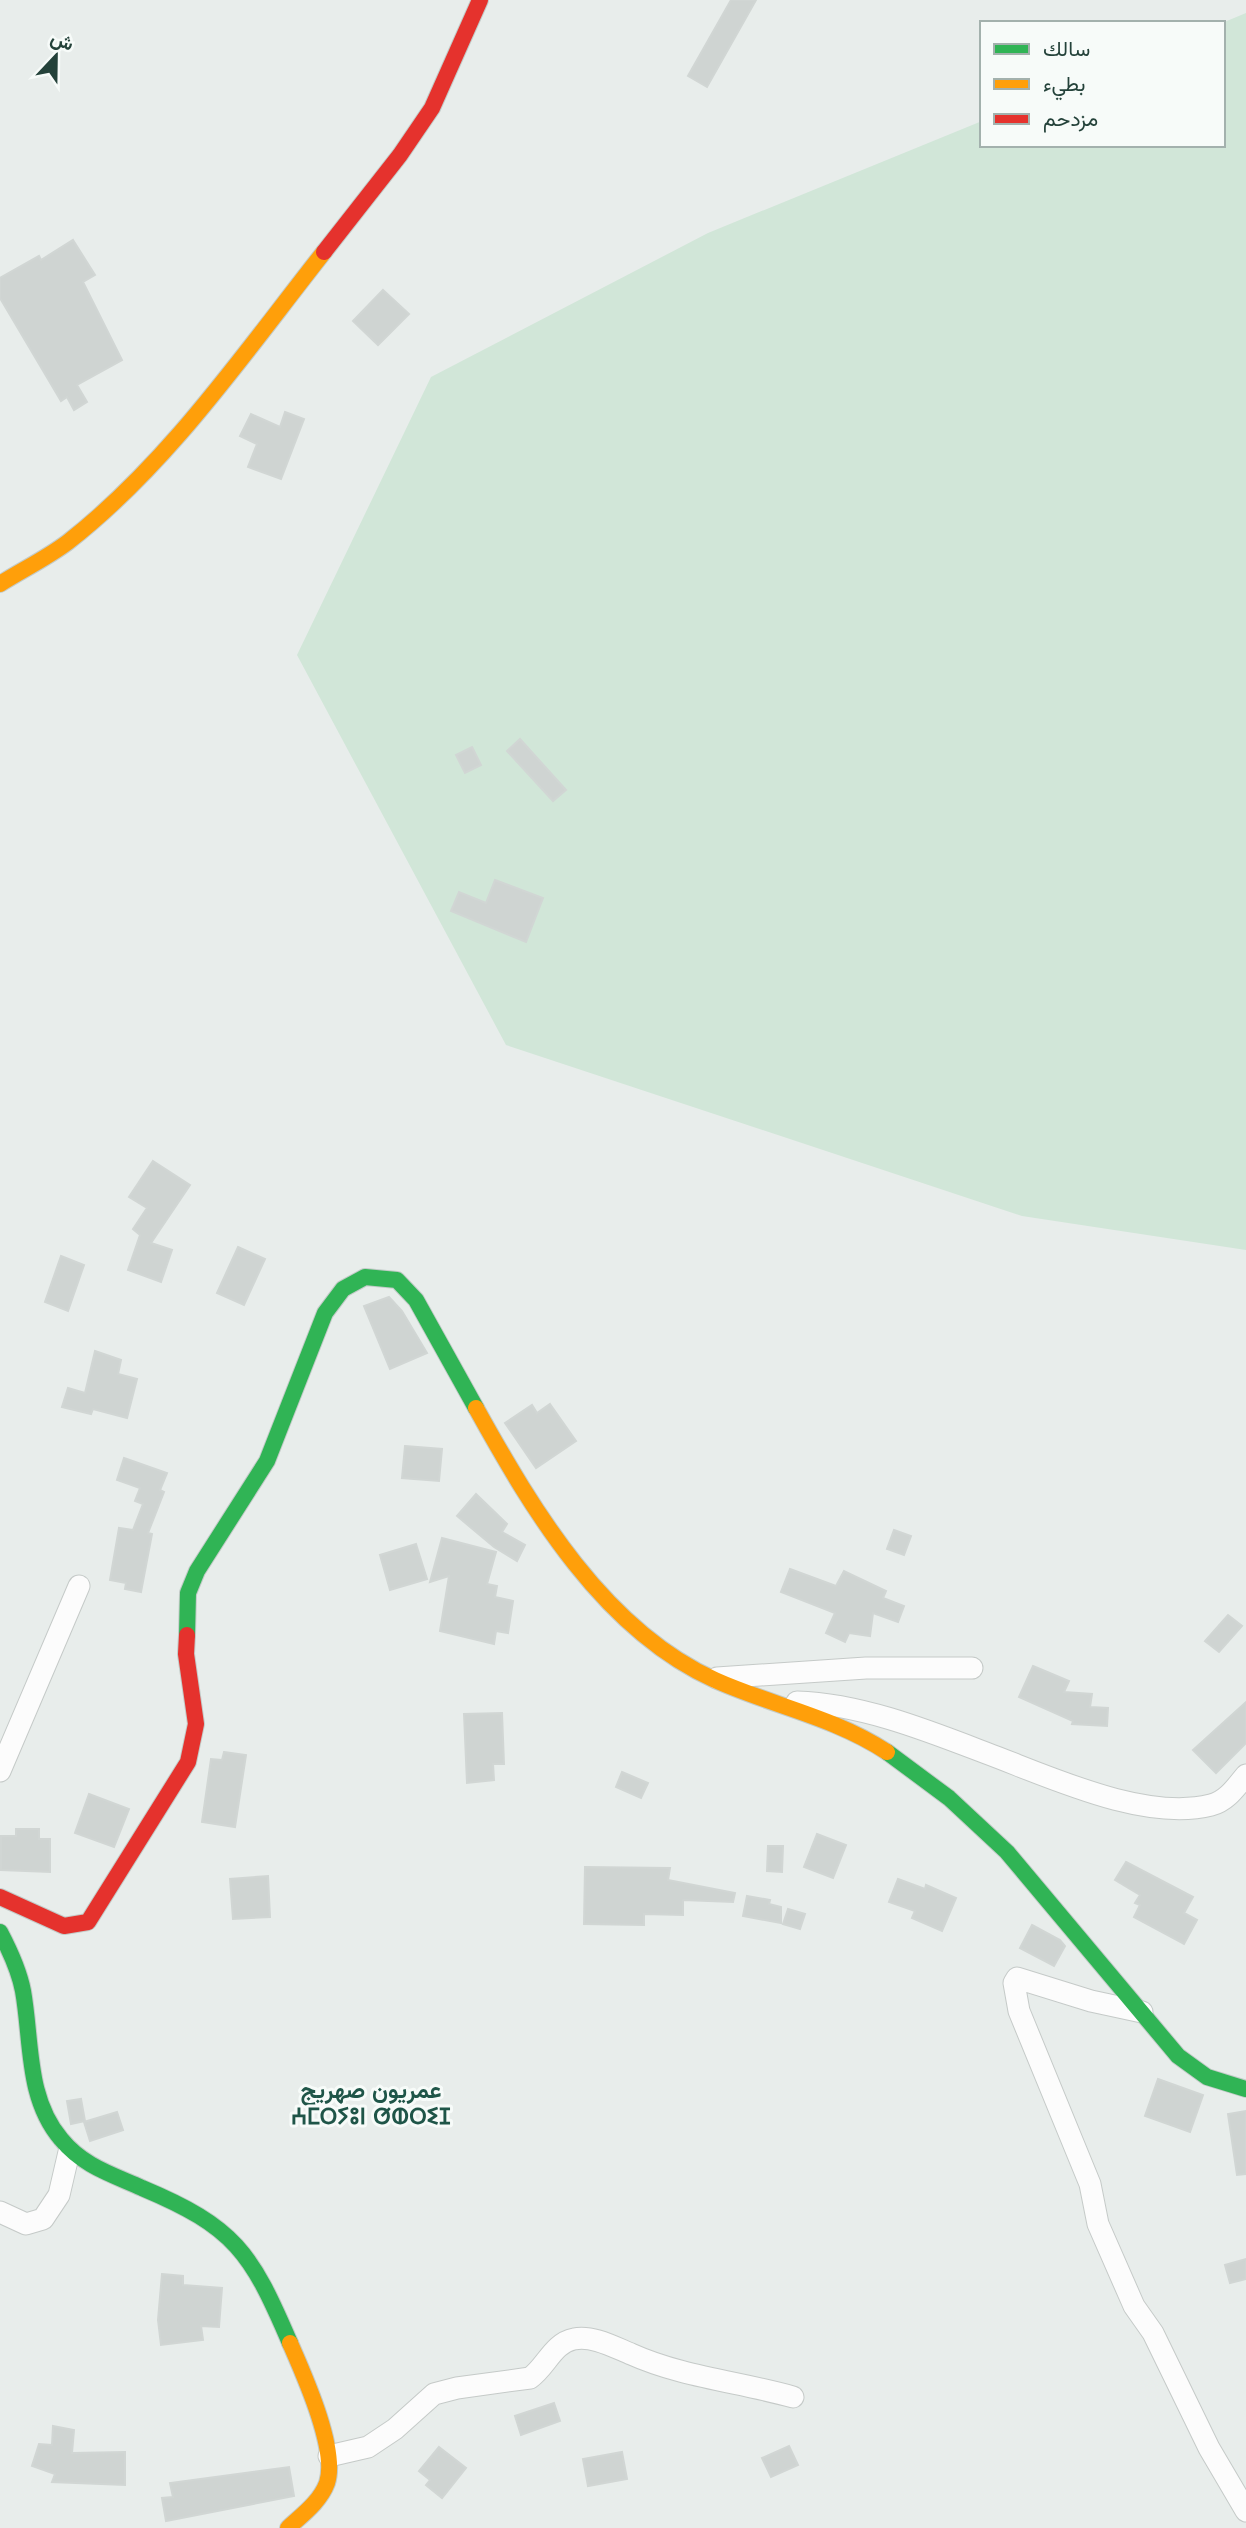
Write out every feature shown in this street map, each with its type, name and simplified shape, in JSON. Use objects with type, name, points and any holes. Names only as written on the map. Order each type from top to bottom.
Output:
[{"type":"street","points":[[0,584],[66,543],[106,509],[188,424],[400,155],[432,108],[480,0]]},
{"type":"street","points":[[0,1897],[64,1926],[88,1922],[173,1790],[188,1762],[197,1724],[186,1654],[188,1593],[197,1571],[267,1461],[325,1313],[343,1289],[365,1277],[382,1276],[397,1280],[416,1300],[518,1481],[579,1568],[658,1644],[712,1679],[829,1721],[870,1741],[911,1768],[964,1810],[1064,1916],[1185,2063],[1217,2082],[1246,2089]]},
{"type":"street","points":[[0,1771],[79,1586]]},
{"type":"street","points":[[712,1679],[853,1668],[972,1668]]},
{"type":"street","points":[[778,1702],[829,1704],[886,1718],[1073,1787],[1162,1807],[1195,1808],[1221,1801],[1246,1775]]},
{"type":"street","points":[[0,1933],[17,1963],[36,2100],[54,2134],[69,2152],[86,2164],[203,2217],[232,2238],[248,2256],[321,2422],[329,2456],[328,2479],[322,2494],[288,2528]]},
{"type":"street","points":[[1142,2012],[1072,1996],[1017,1978],[1014,1983],[1019,2011],[1090,2184],[1098,2224],[1134,2306],[1153,2333],[1209,2448],[1246,2511]]},
{"type":"street","points":[[0,2212],[26,2224],[43,2219],[59,2195],[69,2152]]},
{"type":"street","points":[[329,2456],[368,2447],[395,2429],[434,2394],[457,2388],[530,2378],[555,2350],[574,2339],[586,2338],[648,2362],[793,2397]]},
{"type":"green space","points":[[1246,13],[1246,1250],[1022,1216],[506,1045],[297,655],[431,377],[708,233],[980,122],[980,147],[1225,147],[1225,22]]},
{"type":"building","points":[[731,0],[756,0],[707,87],[688,76]]},
{"type":"building","points":[[73,240],[95,275],[83,282],[122,360],[77,385],[87,402],[74,410],[67,397],[61,401],[0,298],[0,278],[39,256],[41,260]]},
{"type":"building","points":[[383,290],[409,314],[378,345],[353,321]]},
{"type":"building","points":[[285,412],[304,419],[281,479],[248,467],[257,444],[240,436],[251,414],[280,427]]},
{"type":"building","points":[[520,739],[566,790],[553,801],[507,751]]},
{"type":"building","points":[[472,747],[481,765],[465,773],[456,755]]},
{"type":"building","points":[[495,880],[543,898],[526,942],[451,911],[459,892],[486,903]]},
{"type":"building","points":[[153,1161],[190,1185],[151,1243],[172,1250],[161,1282],[128,1270],[140,1235],[133,1229],[147,1208],[129,1197]]},
{"type":"building","points":[[238,1247],[265,1259],[244,1305],[217,1293]]},
{"type":"building","points":[[61,1256],[84,1265],[68,1311],[45,1302]]},
{"type":"building","points":[[389,1297],[402,1311],[427,1353],[390,1369],[364,1306]]},
{"type":"building","points":[[95,1351],[121,1360],[118,1374],[137,1379],[127,1418],[93,1409],[91,1414],[62,1407],[68,1388],[85,1393]]},
{"type":"building","points":[[550,1404],[576,1441],[536,1468],[505,1423],[532,1405],[537,1413]]},
{"type":"building","points":[[405,1446],[442,1449],[439,1481],[402,1478]]},
{"type":"building","points":[[124,1458],[167,1473],[160,1490],[164,1492],[148,1533],[152,1534],[141,1592],[125,1589],[126,1583],[110,1580],[119,1528],[133,1530],[143,1504],[135,1501],[140,1488],[117,1480]]},
{"type":"building","points":[[476,1494],[507,1524],[502,1532],[525,1545],[517,1561],[494,1547],[457,1516]]},
{"type":"building","points":[[894,1530],[911,1536],[904,1555],[887,1549]]},
{"type":"building","points":[[442,1538],[496,1552],[487,1584],[497,1586],[495,1597],[513,1601],[508,1633],[496,1631],[494,1644],[440,1631],[449,1576],[430,1582]]},
{"type":"building","points":[[416,1544],[427,1579],[390,1590],[380,1555]]},
{"type":"building","points":[[790,1569],[836,1586],[844,1571],[886,1591],[883,1598],[904,1606],[898,1622],[873,1613],[870,1636],[849,1633],[845,1642],[826,1633],[835,1613],[781,1592]]},
{"type":"building","points":[[1228,1615],[1242,1626],[1219,1652],[1205,1641]]},
{"type":"building","points":[[1033,1666],[1069,1681],[1064,1692],[1092,1694],[1090,1707],[1108,1708],[1107,1726],[1072,1724],[1073,1721],[1019,1697]]},
{"type":"building","points":[[1246,1702],[1246,1743],[1216,1773],[1193,1750]]},
{"type":"building","points":[[502,1713],[504,1764],[493,1764],[494,1780],[467,1783],[464,1714]]},
{"type":"building","points":[[224,1752],[246,1755],[235,1827],[202,1822],[211,1759],[222,1760]]},
{"type":"building","points":[[622,1772],[648,1783],[641,1798],[616,1787]]},
{"type":"building","points":[[89,1794],[129,1809],[114,1847],[75,1833]]},
{"type":"building","points":[[16,1829],[39,1829],[39,1839],[50,1839],[50,1872],[1,1870],[1,1836],[16,1836]]},
{"type":"building","points":[[817,1834],[846,1845],[833,1878],[804,1867]]},
{"type":"building","points":[[768,1846],[783,1846],[782,1872],[767,1871]]},
{"type":"building","points":[[1126,1862],[1193,1897],[1184,1913],[1197,1920],[1184,1944],[1134,1917],[1140,1905],[1135,1903],[1140,1895],[1115,1880]]},
{"type":"building","points":[[585,1867],[670,1868],[668,1880],[735,1893],[733,1902],[683,1900],[683,1915],[644,1914],[644,1925],[584,1924]]},
{"type":"building","points":[[268,1876],[270,1917],[233,1919],[230,1879]]},
{"type":"building","points":[[898,1879],[925,1889],[926,1885],[956,1898],[942,1931],[912,1918],[915,1911],[889,1902]]},
{"type":"building","points":[[747,1896],[770,1900],[769,1904],[781,1907],[781,1923],[743,1916]]},
{"type":"building","points":[[788,1909],[805,1914],[800,1929],[783,1924]]},
{"type":"building","points":[[1032,1925],[1060,1940],[1065,1946],[1054,1966],[1020,1948]]},
{"type":"building","points":[[1158,2079],[1203,2095],[1190,2132],[1145,2116]]},
{"type":"building","points":[[81,2099],[85,2121],[71,2124],[67,2101]]},
{"type":"building","points":[[1246,2111],[1246,2174],[1237,2175],[1228,2114]]},
{"type":"building","points":[[117,2112],[123,2130],[90,2141],[84,2122]]},
{"type":"building","points":[[1246,2259],[1246,2279],[1230,2283],[1225,2265]]},
{"type":"building","points":[[162,2274],[183,2276],[183,2285],[222,2288],[219,2327],[201,2326],[203,2340],[161,2345],[158,2320]]},
{"type":"building","points":[[554,2403],[560,2421],[521,2435],[515,2416]]},
{"type":"building","points":[[53,2426],[74,2430],[72,2453],[125,2452],[125,2485],[52,2482],[55,2474],[32,2466],[39,2444],[52,2445]]},
{"type":"building","points":[[789,2446],[798,2465],[771,2477],[762,2458]]},
{"type":"building","points":[[439,2447],[466,2468],[442,2498],[426,2485],[430,2480],[419,2471]]},
{"type":"building","points":[[622,2452],[627,2479],[588,2486],[583,2459]]},
{"type":"building","points":[[289,2467],[294,2496],[166,2521],[162,2498],[173,2497],[170,2483]]},
{"type":"traffic: fast","points":[[187,1635],[188,1593],[197,1571],[267,1461],[325,1313],[343,1289],[365,1277],[397,1280],[416,1300],[476,1408]]},
{"type":"traffic: fast","points":[[887,1752],[949,1798],[1007,1852],[1178,2056],[1207,2077],[1246,2089]]},
{"type":"traffic: fast","points":[[0,1932],[21,1983],[36,2087],[50,2123],[61,2139],[88,2163],[173,2202],[219,2230],[251,2264],[290,2343]]},
{"type":"traffic: slow","points":[[0,584],[68,542],[140,477],[204,405],[324,252]]},
{"type":"traffic: slow","points":[[476,1408],[547,1526],[575,1564],[639,1631],[675,1658],[715,1680],[825,1721],[887,1752]]},
{"type":"traffic: slow","points":[[288,2528],[320,2496],[327,2483],[329,2469],[328,2452],[318,2413],[290,2343]]},
{"type":"traffic: jam","points":[[324,252],[400,155],[432,108],[480,0]]},
{"type":"traffic: jam","points":[[0,1897],[64,1926],[88,1922],[188,1762],[196,1724],[186,1654],[187,1635]]},
{"type":"district","name":"عمريون صهريج ⵄⵎⵔⵢⵓⵏ ⵚⵀⵔⵉⵊ","points":[[371,2103]]}]
